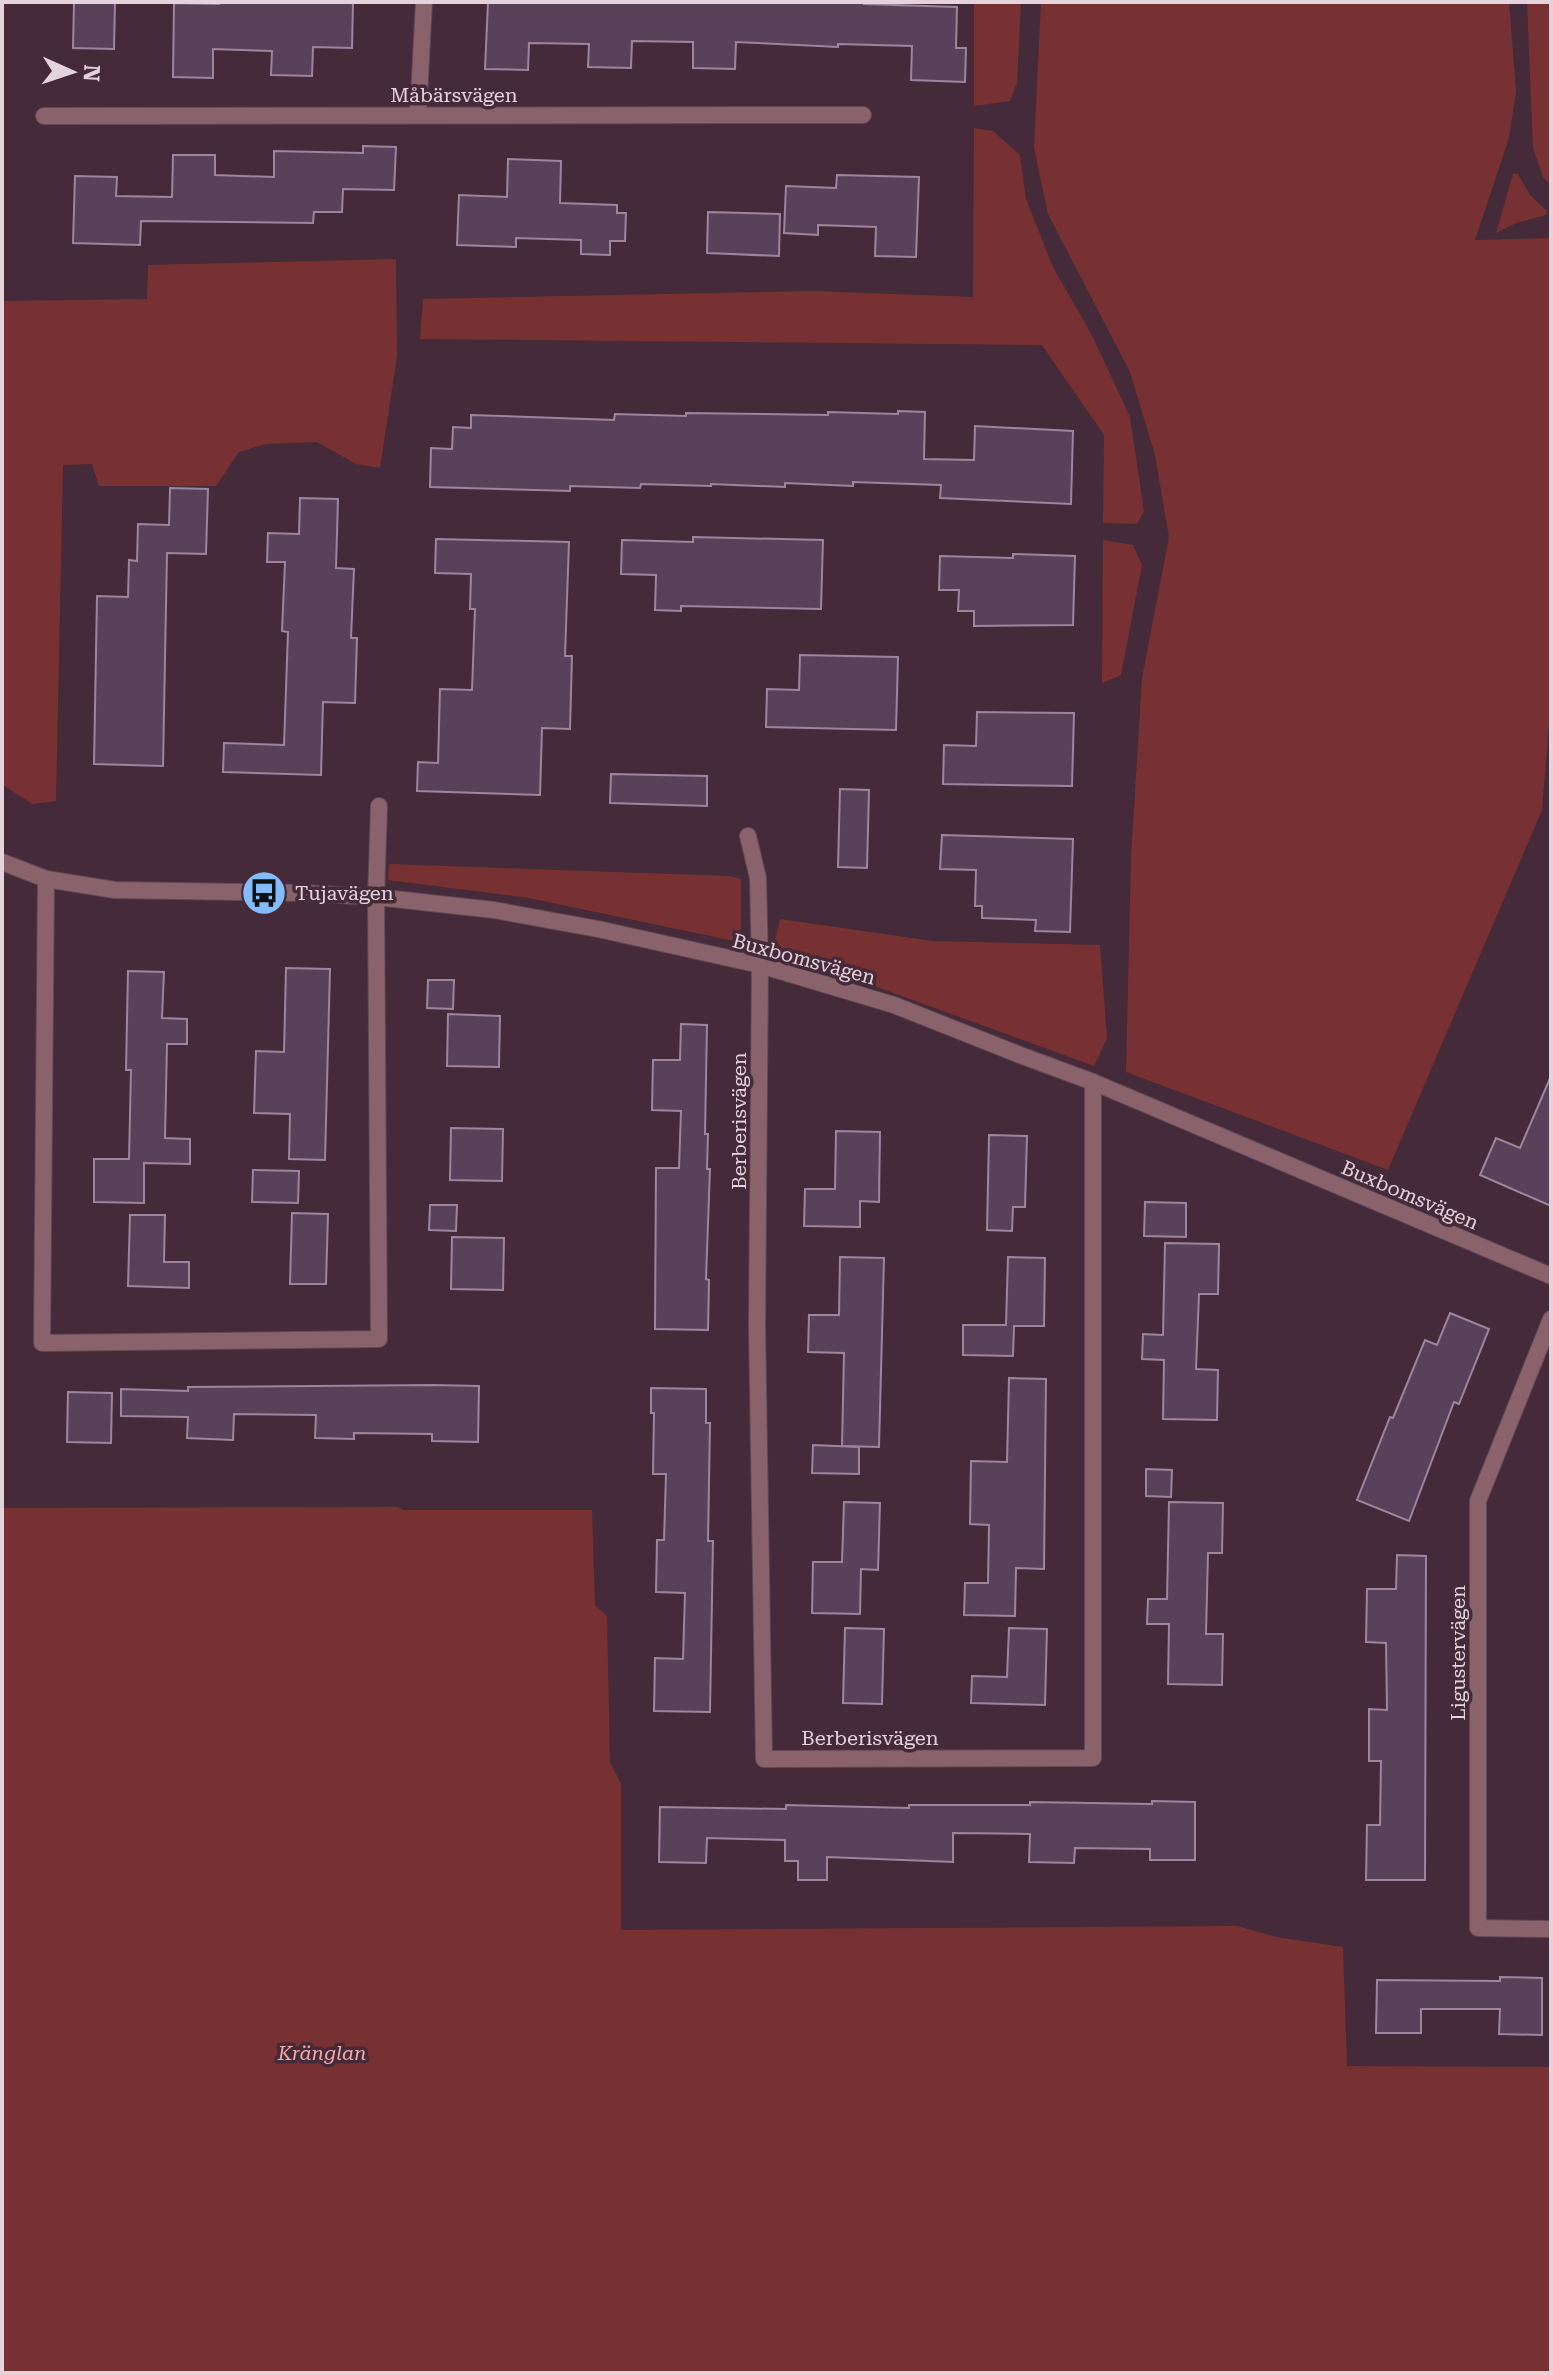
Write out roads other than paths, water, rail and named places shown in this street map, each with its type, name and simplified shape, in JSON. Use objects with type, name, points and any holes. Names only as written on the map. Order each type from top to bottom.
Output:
[{"type":"street","points":[[418,115],[424,2]]},
{"type":"street","name":"Måbärsvägen","points":[[44,116],[863,115]]},
{"type":"street","points":[[46,879],[42,1343],[379,1339],[376,897],[379,806]]},
{"type":"street","points":[[748,836],[758,878],[760,965]]},
{"type":"street","name":"Buxbomsvägen","points":[[2,862],[46,879],[115,890],[376,897],[524,916],[760,965],[894,1005],[1093,1082],[1551,1276]]},
{"type":"street","name":"Berberisvägen","points":[[760,965],[757,1325],[764,1759],[1093,1758],[1093,1082]]},
{"type":"street","name":"Ligustervägen","points":[[1551,1319],[1478,1501],[1478,1928],[1551,1929]]},
{"type":"place","name":"Tujavägen","points":[[264,893]]},
{"type":"park label","name":"Kränglan","points":[[322,2053]]}]
